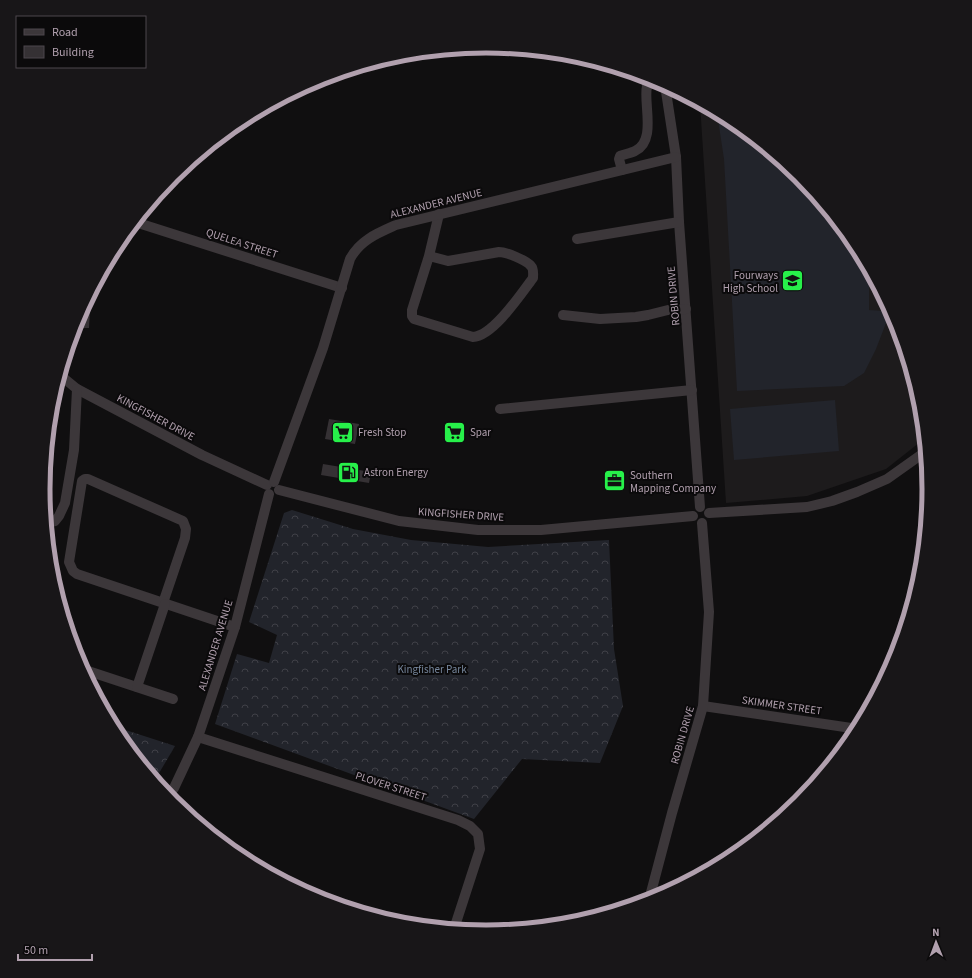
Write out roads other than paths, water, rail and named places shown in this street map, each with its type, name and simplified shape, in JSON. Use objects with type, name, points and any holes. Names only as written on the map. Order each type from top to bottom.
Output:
[{"type":"street","points":[[622,170],[619,159],[620,156],[635,151],[641,147],[646,137],[648,125],[646,93],[647,86],[650,85]]},
{"type":"street","name":"ROBIN DRIVE","points":[[666,92],[676,157],[679,222],[700,506]]},
{"type":"street","name":"ALEXANDER AVENUE","points":[[172,791],[198,737],[235,627],[272,488],[324,348],[350,258],[354,251],[374,234],[396,225],[676,157]]},
{"type":"street","points":[[430,256],[448,261],[506,252],[530,265],[533,269],[533,278],[497,324],[478,336],[473,337],[414,319],[412,316],[412,310],[430,256],[439,214]]},
{"type":"street","points":[[577,240],[679,222]]},
{"type":"street","name":"QUELEA STREET","points":[[140,224],[342,288]]},
{"type":"street","points":[[564,315],[600,319],[636,317],[668,310],[686,309]]},
{"type":"street","name":"KINGFISHER DRIVE","points":[[64,379],[76,389],[202,455],[272,488],[399,521],[478,530],[540,530],[692,516]]},
{"type":"street","points":[[51,522],[55,521],[59,516],[65,503],[74,450],[76,389]]},
{"type":"street","points":[[500,409],[692,390]]},
{"type":"street","points":[[709,513],[807,507],[832,501],[887,479],[920,455]]},
{"type":"street","points":[[137,687],[164,603],[185,538],[186,529],[183,521],[85,479],[82,482],[69,562],[73,571],[77,574],[164,603],[235,627]]},
{"type":"street","points":[[700,506],[706,508],[709,513],[708,520],[702,523],[695,521],[692,516],[695,509],[700,506]]},
{"type":"street","name":"ROBIN DRIVE","points":[[651,893],[703,706],[709,612],[702,523]]},
{"type":"street","points":[[90,672],[173,699]]},
{"type":"street","name":"SKIMMER STREET","points":[[703,706],[851,728]]},
{"type":"street","name":"PLOVER STREET","points":[[198,737],[458,820],[470,826],[478,834],[480,849],[456,924]]},
{"type":"place","name":"Fourways High School","points":[[793,281]]},
{"type":"place","name":"Fresh Stop","points":[[342,432]]},
{"type":"place","name":"Spar","points":[[454,432]]},
{"type":"place","name":"Astron Energy","points":[[348,472]]},
{"type":"place","name":"Southern Mapping Company","points":[[615,481]]},
{"type":"park label","name":"Kingfisher Park","points":[[432,669]]}]
